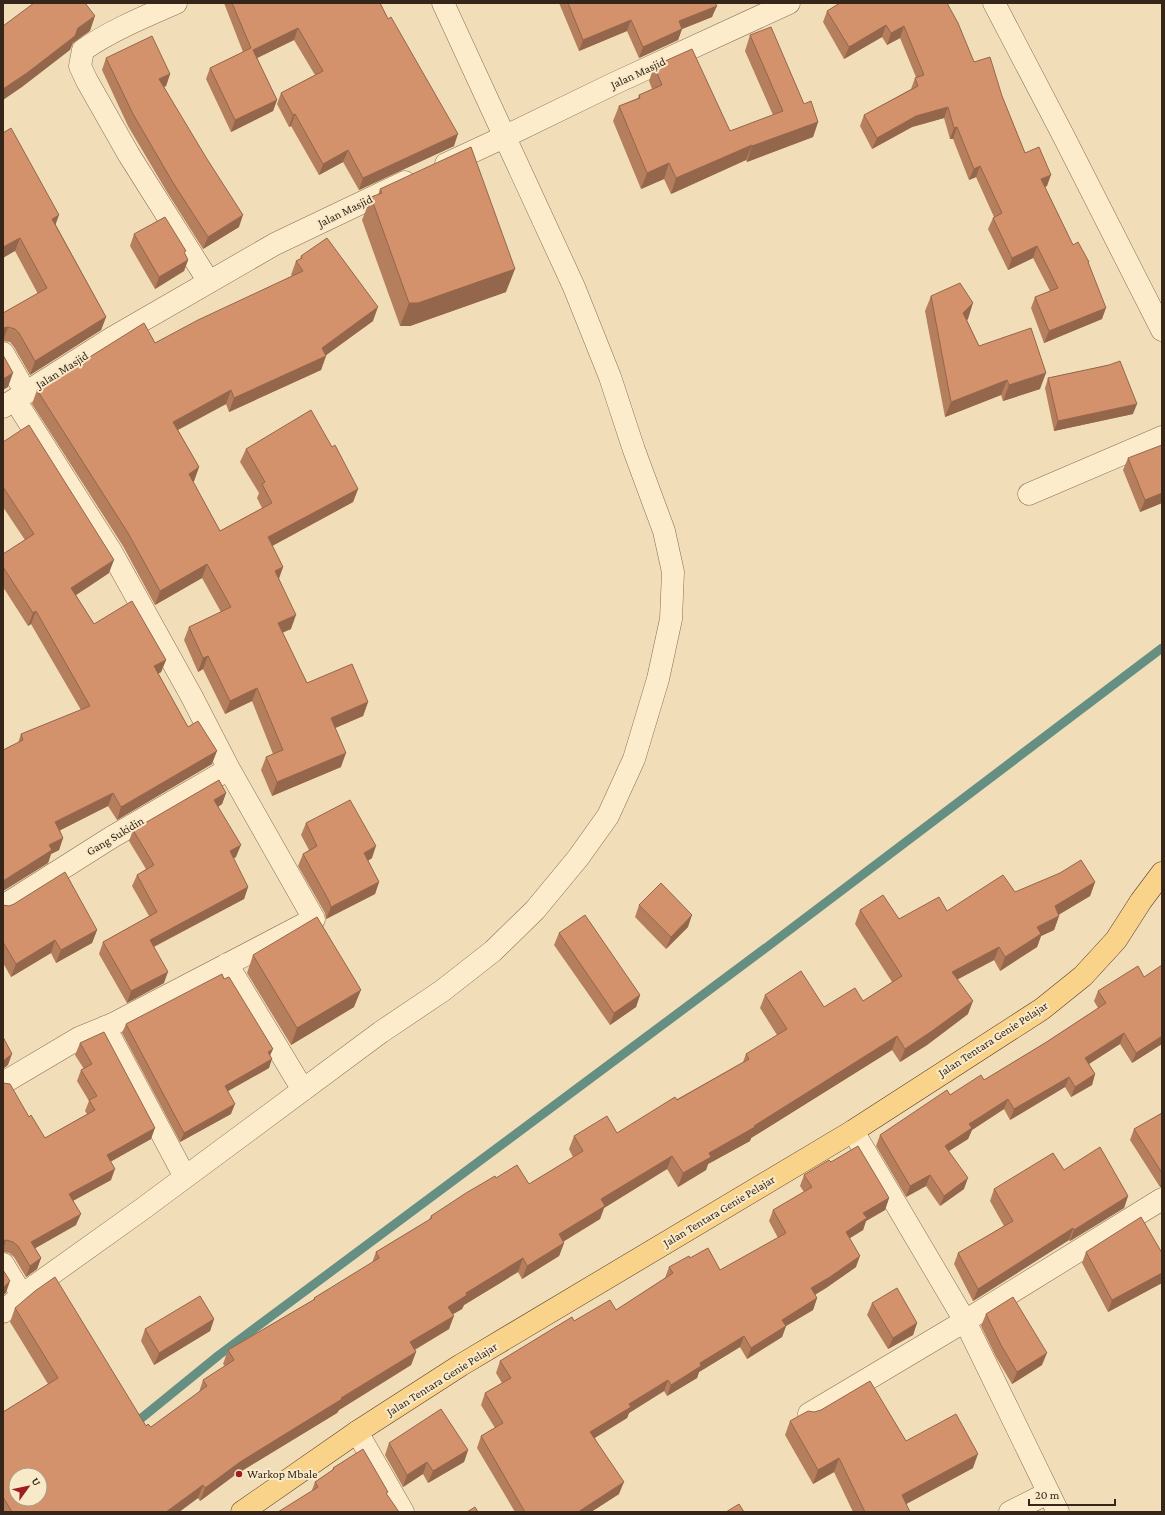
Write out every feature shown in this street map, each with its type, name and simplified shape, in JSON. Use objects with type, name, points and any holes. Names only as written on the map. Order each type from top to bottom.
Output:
[{"type":"main road","name":"Jalan Tentara Genie Pelajar","points":[[242,1512],[357,1432],[461,1365],[853,1131],[1042,1009],[1083,976],[1116,940],[1141,901],[1162,873]]},
{"type":"street","points":[[176,3],[104,36],[83,50],[80,66],[129,155],[209,282]]},
{"type":"street","points":[[3,1312],[22,1295],[186,1177],[493,951],[535,910],[578,858],[608,816],[634,759],[658,679],[671,619],[673,572],[664,531],[634,450],[610,378],[574,287],[442,3]]},
{"type":"street","name":"Jalan Masjid","points":[[15,400],[112,338],[275,244],[504,137],[613,84],[789,3]]},
{"type":"street","points":[[994,3],[1162,330]]},
{"type":"street","points":[[3,353],[15,400],[112,553],[192,697],[229,769],[314,919],[105,1027],[79,1038],[3,1083]]},
{"type":"street","points":[[1029,494],[1162,438]]},
{"type":"street","name":"Gang Sukidin","points":[[3,906],[112,837],[229,769]]},
{"type":"street","points":[[228,964],[303,1090]]},
{"type":"street","points":[[105,1027],[186,1177]]},
{"type":"street","points":[[853,1131],[965,1320],[1058,1512]]},
{"type":"street","points":[[810,1414],[1162,1199]]},
{"type":"street","points":[[3,1264],[22,1295]]},
{"type":"street","points":[[357,1432],[403,1512]]},
{"type":"street","points":[[1010,1512],[1048,1493]]},
{"type":"building","points":[[34,3],[85,3],[95,16],[78,28],[75,36],[27,73],[3,89],[3,26]]},
{"type":"building","points":[[232,3],[380,3],[388,19],[391,17],[458,134],[363,178],[348,150],[323,164],[295,114],[293,115],[281,93],[323,71],[298,28],[253,50],[277,100],[235,120],[210,68],[251,48]]},
{"type":"building","points":[[568,3],[715,3],[717,6],[679,21],[682,29],[643,47],[631,20],[583,40]]},
{"type":"building","points":[[840,3],[947,3],[958,23],[974,62],[990,57],[1002,96],[1025,153],[1039,147],[1051,175],[1041,179],[1073,245],[1078,242],[1089,262],[1106,308],[1049,331],[1035,297],[1058,288],[1037,246],[1012,258],[993,218],[1002,213],[980,166],[974,169],[957,127],[954,128],[948,107],[916,116],[877,138],[864,115],[918,86],[915,78],[924,75],[904,26],[891,33],[886,25],[849,47],[827,11]]},
{"type":"building","points":[[771,27],[804,104],[811,101],[818,122],[752,145],[676,178],[669,163],[647,173],[619,106],[640,98],[639,95],[662,85],[654,66],[692,49],[730,131],[783,111],[750,35]]},
{"type":"building","points":[[152,36],[170,74],[159,79],[207,159],[243,215],[208,237],[172,181],[133,114],[106,58]]},
{"type":"building","points":[[11,128],[59,215],[52,219],[106,317],[35,361],[19,333],[15,329],[8,327],[3,328],[3,313],[47,288],[20,238],[3,247],[3,133]]},
{"type":"building","points":[[471,147],[515,269],[418,303],[409,303],[371,197],[382,193],[380,189]]},
{"type":"building","points":[[165,217],[186,251],[184,252],[188,260],[159,277],[134,234]]},
{"type":"building","points":[[327,238],[378,307],[322,348],[326,356],[234,398],[231,390],[173,422],[199,467],[189,474],[220,531],[272,503],[262,484],[265,482],[246,449],[311,410],[332,447],[335,445],[358,489],[268,537],[283,567],[275,571],[296,615],[278,623],[307,683],[352,664],[368,702],[331,718],[346,753],[277,782],[266,757],[283,750],[257,688],[230,701],[208,656],[203,658],[189,627],[231,607],[207,564],[160,591],[128,533],[37,390],[144,323],[155,343],[198,320],[303,271],[296,261]]},
{"type":"building","points":[[960,283],[973,303],[963,313],[979,346],[1031,328],[1046,373],[1009,385],[1007,380],[951,402],[931,296]]},
{"type":"building","points":[[3,355],[13,373],[3,379]]},
{"type":"building","points":[[1120,361],[1137,404],[1058,421],[1048,378],[1109,365]]},
{"type":"building","points":[[29,425],[114,560],[71,588],[94,624],[132,601],[166,660],[154,666],[188,727],[198,721],[217,751],[121,807],[113,793],[55,822],[63,838],[49,845],[52,850],[3,881],[3,750],[23,740],[21,734],[90,706],[36,611],[33,613],[3,567],[3,554],[34,534],[3,487],[3,442]]},
{"type":"building","points":[[1162,445],[1162,493],[1145,500],[1128,458]]},
{"type":"building","points":[[219,780],[226,793],[214,800],[241,845],[230,851],[248,887],[150,940],[168,972],[131,991],[103,942],[157,912],[137,875],[154,865],[133,830]]},
{"type":"building","points":[[350,800],[376,846],[364,853],[379,882],[331,907],[303,854],[317,846],[306,823]]},
{"type":"building","points":[[1081,860],[1095,882],[1055,906],[1059,916],[1037,927],[1041,934],[1005,957],[999,947],[952,972],[973,1001],[932,1031],[905,1049],[897,1036],[754,1126],[755,1127],[709,1153],[711,1157],[683,1173],[672,1156],[601,1199],[605,1206],[559,1234],[564,1243],[527,1266],[523,1258],[466,1293],[467,1295],[448,1307],[454,1316],[410,1342],[416,1352],[240,1462],[205,1488],[203,1485],[166,1512],[12,1512],[9,1507],[48,1507],[48,1467],[8,1467],[8,1505],[3,1497],[3,1412],[58,1378],[15,1308],[55,1277],[146,1426],[148,1424],[151,1427],[207,1386],[203,1380],[234,1360],[228,1350],[315,1299],[314,1298],[379,1258],[376,1252],[432,1218],[431,1216],[466,1193],[495,1176],[496,1178],[517,1165],[529,1184],[583,1151],[574,1136],[607,1116],[617,1133],[675,1097],[677,1100],[749,1059],[746,1054],[787,1029],[765,995],[801,971],[824,1007],[855,988],[863,1001],[902,976],[860,910],[883,895],[899,919],[939,897],[947,911],[1003,875],[1015,892],[1060,873]]},
{"type":"building","points":[[65,872],[97,930],[61,950],[55,940],[16,964],[3,942],[3,905],[9,906],[14,904]]},
{"type":"building","points":[[661,883],[692,915],[671,937],[639,905]]},
{"type":"building","points":[[585,915],[640,995],[614,1013],[559,933]]},
{"type":"building","points":[[317,917],[361,990],[297,1028],[253,955]]},
{"type":"building","points":[[1162,965],[1162,1036],[1136,1053],[1124,1033],[1085,1058],[1095,1074],[1075,1087],[1069,1077],[1014,1109],[1008,1099],[969,1124],[972,1128],[945,1146],[968,1178],[944,1196],[930,1175],[910,1186],[880,1135],[947,1090],[950,1095],[981,1075],[984,1080],[1045,1043],[1106,1003],[1098,991],[1138,966],[1144,977]]},
{"type":"building","points":[[222,974],[224,979],[229,977],[273,1049],[268,1052],[272,1059],[225,1086],[235,1104],[184,1133],[126,1024]]},
{"type":"building","points":[[104,1032],[155,1128],[107,1155],[115,1169],[69,1194],[81,1214],[31,1242],[41,1258],[30,1266],[18,1246],[13,1242],[6,1240],[3,1241],[3,1083],[10,1084],[29,1117],[31,1115],[45,1138],[95,1110],[89,1100],[97,1096],[81,1070],[92,1064],[80,1043]]},
{"type":"building","points":[[3,1037],[12,1054],[3,1061]]},
{"type":"building","points":[[1162,1113],[1162,1173],[1134,1129]]},
{"type":"building","points":[[858,1146],[889,1198],[863,1213],[867,1218],[846,1232],[860,1256],[811,1288],[817,1298],[782,1320],[786,1326],[751,1348],[744,1336],[700,1363],[701,1366],[671,1385],[668,1380],[629,1404],[631,1407],[590,1432],[624,1482],[578,1512],[525,1512],[481,1436],[503,1423],[485,1393],[511,1378],[500,1361],[572,1317],[574,1321],[610,1300],[616,1310],[673,1273],[669,1267],[689,1256],[690,1258],[708,1248],[720,1270],[786,1233],[773,1210],[812,1187],[804,1175],[829,1160],[831,1162]]},
{"type":"building","points":[[1100,1147],[1128,1196],[1074,1230],[1073,1228],[978,1289],[958,1253],[1013,1221],[994,1189],[1053,1153],[1064,1170]]},
{"type":"building","points":[[1141,1217],[1162,1253],[1162,1273],[1112,1300],[1086,1252]]},
{"type":"building","points":[[3,1270],[10,1281],[3,1288]]},
{"type":"building","points":[[897,1288],[917,1323],[893,1338],[872,1303]]},
{"type":"building","points":[[200,1296],[214,1319],[159,1353],[145,1329]]},
{"type":"building","points":[[1013,1297],[1047,1353],[1017,1372],[1001,1345],[986,1314]]},
{"type":"building","points":[[870,1381],[906,1441],[956,1414],[978,1454],[902,1495],[910,1512],[865,1512],[839,1458],[818,1470],[790,1421],[808,1411],[814,1412],[821,1410]]},
{"type":"building","points":[[441,1409],[468,1450],[433,1471],[427,1462],[407,1475],[389,1443]]},
{"type":"building","points":[[363,1449],[388,1492],[386,1493],[399,1512],[278,1512],[318,1487],[315,1482],[334,1469],[333,1468]]},
{"type":"building","points":[[739,1504],[744,1512],[726,1512]]},
{"type":"building","points":[[475,1507],[478,1512],[467,1512]]},
{"type":"waterway","points":[[133,1425],[219,1355],[767,947],[1162,648]]},
{"type":"place","name":"Warkop Mbale","points":[[239,1474]]}]
